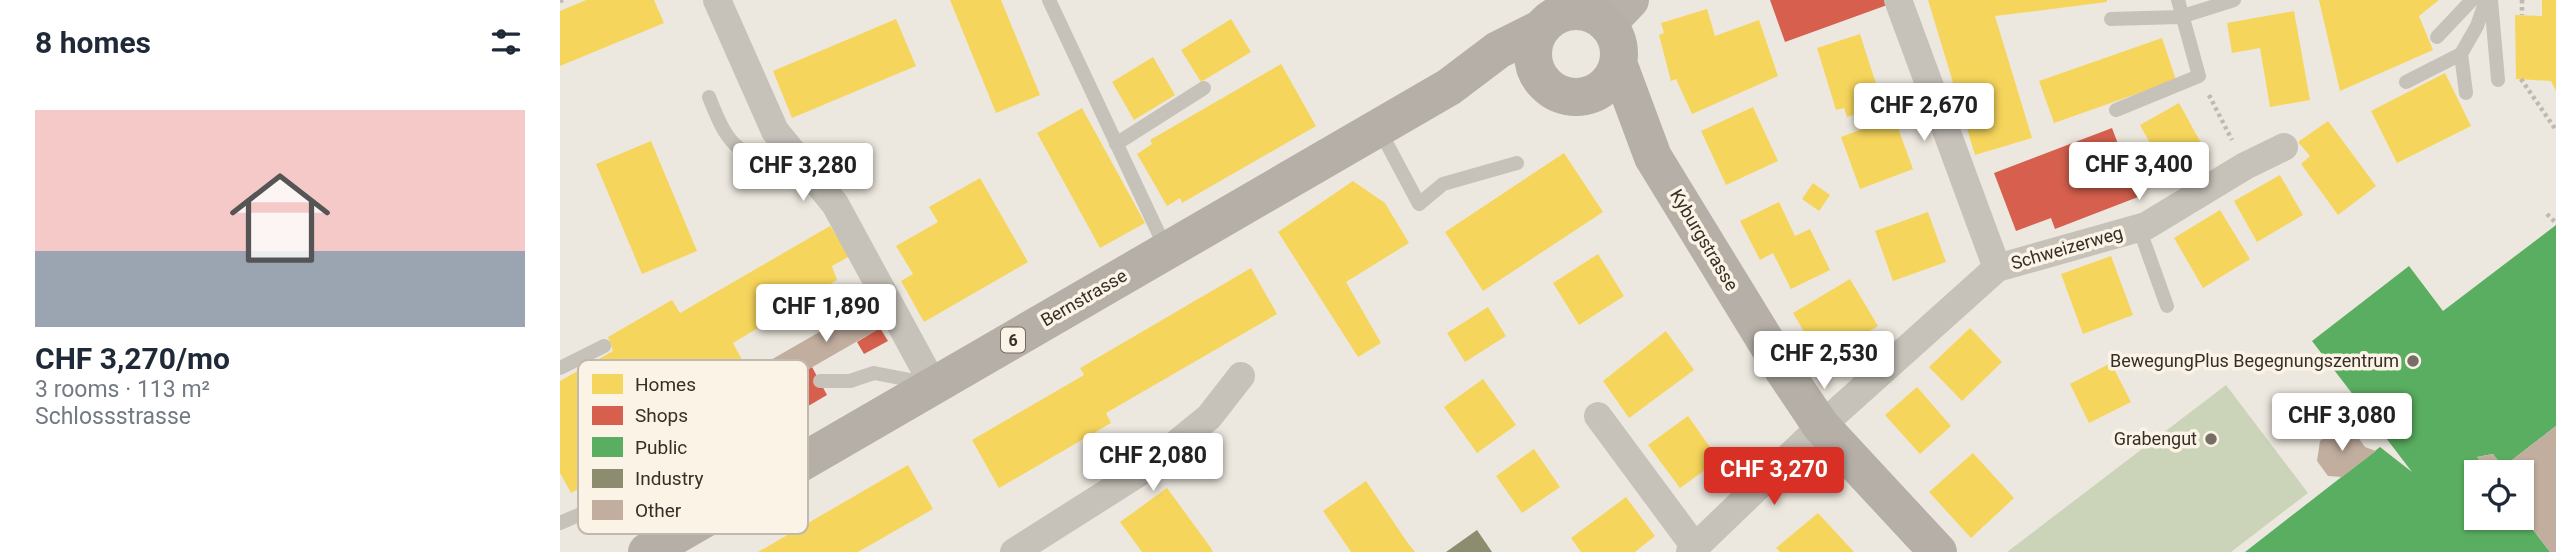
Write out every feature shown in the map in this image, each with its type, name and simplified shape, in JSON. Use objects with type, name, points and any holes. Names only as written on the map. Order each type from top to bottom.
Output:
[{"type":"main road","points":[[1572,11],[1597,16],[1619,12],[1618,63],[1614,74],[1598,92],[1559,90],[1533,61],[1533,50],[1540,29],[1549,20],[1572,11]]},
{"type":"main road","name":"Bernstrasse","points":[[808,459],[1378,128],[1449,86],[1498,50],[1540,29]]},
{"type":"main road","name":"Kyburgstrasse","points":[[1618,63],[1653,157],[1784,371],[1821,426],[1938,552]]},
{"type":"main road","name":"Bernstrasse","points":[[1449,86],[1511,78],[1559,90]]},
{"type":"main road","name":"Kyburgstrasse","points":[[1559,90],[1598,111],[1653,157]]},
{"type":"main road","name":"Bernstrasse","points":[[647,552],[678,534]]},
{"type":"street","points":[[717,0],[775,131],[835,204],[934,386]]},
{"type":"street","name":"Schweizerweg","points":[[1898,0],[1997,268]]},
{"type":"street","name":"Schweizerweg","points":[[1693,550],[1821,426],[1997,268],[2139,228],[2245,166],[2284,147]]},
{"type":"street","points":[[1014,552],[1145,469],[1209,417],[1241,376]]},
{"type":"street","points":[[1598,416],[1693,550]]},
{"type":"lane","points":[[1049,0],[1166,251]]},
{"type":"lane","points":[[2116,110],[2199,76],[2180,17],[2178,0]]},
{"type":"lane","points":[[2111,19],[2180,17],[2234,0]]},
{"type":"lane","points":[[2437,37],[2472,0]]},
{"type":"lane","points":[[2406,82],[2461,54],[2488,0]]},
{"type":"lane","points":[[2488,0],[2498,80]]},
{"type":"lane","points":[[2461,54],[2466,93]]},
{"type":"lane","points":[[1116,144],[1149,120],[1204,88]]},
{"type":"lane","points":[[709,97],[724,136],[744,153],[800,161]]},
{"type":"lane","points":[[1378,128],[1419,204],[1443,184],[1517,163]]},
{"type":"lane","points":[[2139,228],[2167,306]]},
{"type":"lane","points":[[560,368],[604,346]]},
{"type":"lane","points":[[820,381],[850,381],[874,373],[934,386]]},
{"type":"lane","points":[[560,523],[578,515]]},
{"type":"path","points":[[2522,0],[2522,15]]},
{"type":"path","points":[[2199,76],[2245,166]]},
{"type":"path","points":[[2521,79],[2556,130]]},
{"type":"path","points":[[2547,214],[2556,223]]},
{"type":"green space","name":"Grabengut","points":[[2226,385],[2308,493],[2231,552],[2007,552]]},
{"type":"building: Homes","points":[[586,0],[654,0],[664,23],[560,66],[560,11]]},
{"type":"building: Homes","points":[[950,0],[1001,0],[1040,95],[996,113]]},
{"type":"building: Homes","points":[[1928,0],[2107,2],[1995,16],[2032,138],[1975,155]]},
{"type":"building: Homes","points":[[2319,0],[2439,0],[2419,16],[2433,50],[2340,91]]},
{"type":"building: Homes","points":[[2542,0],[2556,0],[2556,91],[2551,81],[2516,79],[2515,15],[2542,16]]},
{"type":"building: Homes","points":[[1707,9],[1715,36],[1759,20],[1778,76],[1692,114],[1676,79],[1671,81],[1659,35],[1664,33],[1661,23]]},
{"type":"building: Homes","points":[[2294,11],[2310,100],[2270,107],[2260,48],[2232,53],[2227,23]]},
{"type":"building: Homes","points":[[896,19],[916,66],[792,118],[773,71]]},
{"type":"building: Homes","points":[[1231,19],[1251,52],[1201,82],[1181,50]]},
{"type":"building: Homes","points":[[1860,34],[1877,87],[1891,83],[1897,101],[1847,117],[1844,108],[1836,110],[1817,48]]},
{"type":"building: Homes","points":[[2162,38],[2176,80],[2054,123],[2039,81]]},
{"type":"building: Homes","points":[[1153,57],[1175,95],[1134,120],[1112,82]]},
{"type":"building: Homes","points":[[1281,64],[1316,126],[1182,203],[1180,198],[1167,206],[1137,154],[1152,144],[1150,140]]},
{"type":"building: Homes","points":[[2445,73],[2471,126],[2397,163],[2371,111]]},
{"type":"building: Homes","points":[[2179,103],[2201,143],[2162,165],[2140,125]]},
{"type":"building: Homes","points":[[1753,107],[1778,161],[1726,185],[1701,131]]},
{"type":"building: Homes","points":[[1082,108],[1145,223],[1100,248],[1037,133]]},
{"type":"building: Homes","points":[[1894,117],[1913,169],[1860,189],[1841,137]]},
{"type":"building: Homes","points":[[2328,121],[2376,186],[2338,215],[2301,164],[2310,156],[2298,142]]},
{"type":"building: Homes","points":[[651,141],[697,251],[642,274],[596,164]]},
{"type":"building: Homes","points":[[1564,153],[1603,212],[1483,291],[1445,232]]},
{"type":"building: Homes","points":[[2280,175],[2303,215],[2257,242],[2234,201]]},
{"type":"building: Homes","points":[[980,178],[1028,262],[924,322],[901,281],[913,274],[896,246],[938,222],[929,207]]},
{"type":"building: Homes","points":[[1353,181],[1385,203],[1409,243],[1346,282],[1381,343],[1358,357],[1278,232]]},
{"type":"building: Homes","points":[[1813,183],[1830,195],[1819,211],[1802,199]]},
{"type":"building: Homes","points":[[1779,202],[1795,236],[1810,229],[1830,270],[1791,289],[1773,253],[1760,260],[1740,221]]},
{"type":"building: Homes","points":[[2220,210],[2250,259],[2203,288],[2174,238]]},
{"type":"building: Homes","points":[[1928,212],[1946,262],[1893,281],[1875,231]]},
{"type":"building: Homes","points":[[830,226],[850,256],[832,266],[837,280],[733,343],[742,360],[597,360],[613,351],[608,337],[672,300],[680,313]]},
{"type":"building: Homes","points":[[1598,254],[1624,296],[1579,325],[1553,283]]},
{"type":"building: Homes","points":[[2111,256],[2133,315],[2083,334],[2061,274]]},
{"type":"building: Homes","points":[[1251,268],[1277,314],[1106,413],[1111,423],[999,488],[972,440],[1084,375],[1080,368]]},
{"type":"building: Homes","points":[[1850,279],[1878,326],[1821,360],[1793,313]]},
{"type":"building: Homes","points":[[1488,307],[1506,336],[1465,362],[1447,333]]},
{"type":"building: Homes","points":[[1970,328],[2002,362],[1962,401],[1929,367]]},
{"type":"building: Homes","points":[[1666,331],[1694,370],[1629,418],[1603,381]]},
{"type":"building: Homes","points":[[2111,363],[2131,402],[2089,423],[2070,384]]},
{"type":"building: Homes","points":[[578,371],[578,489],[571,493],[560,473],[560,381]]},
{"type":"building: Homes","points":[[1483,379],[1516,425],[1477,453],[1444,407]]},
{"type":"building: Homes","points":[[1917,387],[1951,426],[1920,454],[1885,415]]},
{"type":"building: Homes","points":[[1688,416],[1719,460],[1680,488],[1648,445]]},
{"type":"building: Homes","points":[[1534,449],[1560,487],[1522,513],[1496,476]]},
{"type":"building: Homes","points":[[1973,453],[2014,498],[1971,538],[1929,492]]},
{"type":"building: Homes","points":[[908,465],[933,509],[858,552],[758,552],[789,534],[808,534],[808,523]]},
{"type":"building: Homes","points":[[1366,481],[1415,552],[1351,552],[1323,511]]},
{"type":"building: Homes","points":[[1167,488],[1213,552],[1142,552],[1120,522]]},
{"type":"building: Homes","points":[[1626,497],[1655,536],[1635,552],[1581,552],[1571,538]]},
{"type":"building: Homes","points":[[1818,513],[1854,552],[1780,552],[1776,548]]},
{"type":"building: Shops","points":[[1770,0],[1888,0],[1890,4],[1785,42]]},
{"type":"building: Shops","points":[[2112,128],[2138,197],[2055,229],[2051,218],[2016,231],[1994,173]]},
{"type":"building: Shops","points":[[880,328],[888,341],[864,354],[857,342]]},
{"type":"building: Shops","points":[[812,367],[827,395],[808,406],[808,369]]},
{"type":"building: Public","points":[[2556,225],[2556,426],[2512,460],[2498,460],[2493,454],[2477,457],[2479,460],[2464,460],[2464,530],[2533,530],[2550,552],[2245,552],[2380,447],[2412,472],[2312,341],[2409,266],[2443,311]]},
{"type":"building: Industry","points":[[1477,530],[1492,552],[1446,552]]},
{"type":"building: Other","points":[[868,304],[882,327],[808,370],[808,360],[771,360]]},
{"type":"building: Other","points":[[2556,426],[2556,552],[2550,552],[2533,530],[2534,460],[2512,460]]},
{"type":"building: Other","points":[[2335,430],[2355,433],[2365,447],[2376,451],[2342,477],[2328,476],[2317,461],[2320,441]]},
{"type":"building: Other","points":[[2493,454],[2498,460],[2479,460],[2477,457]]},
{"type":"place","name":"BewegungPlus Begegnungszentrum","points":[[2413,361]]},
{"type":"place","name":"Grabengut","points":[[2211,439]]}]
